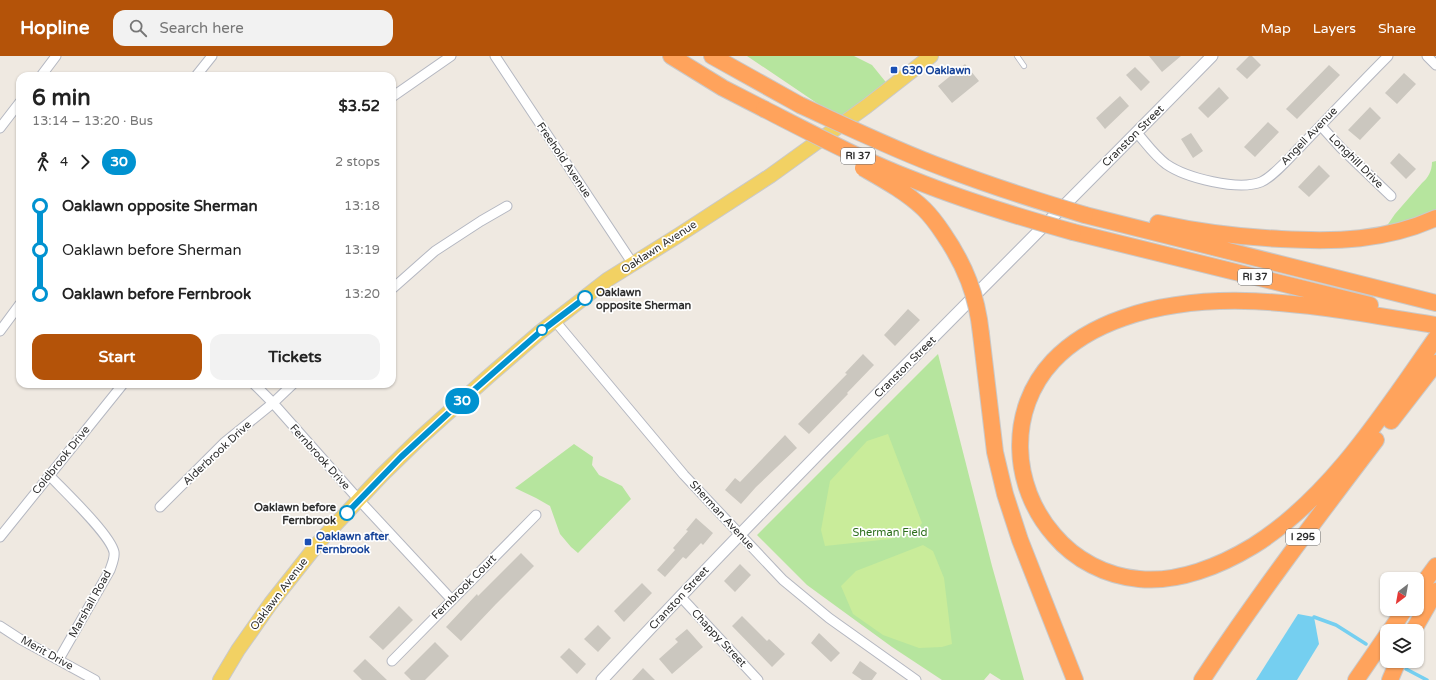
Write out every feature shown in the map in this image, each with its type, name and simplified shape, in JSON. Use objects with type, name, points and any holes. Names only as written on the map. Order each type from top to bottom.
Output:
[{"type":"highway","name":"RI 37","points":[[671,56],[724,88],[847,152],[914,180],[1004,212],[1073,232],[1406,314],[1436,325]]},
{"type":"highway","name":"RI 37","points":[[712,56],[800,105],[909,155],[989,185],[1436,303]]},
{"type":"highway","points":[[764,109],[905,194],[924,209],[946,238],[967,277],[976,303],[995,452],[1005,494],[1020,540],[1075,680]]},
{"type":"highway","points":[[1088,211],[1129,217],[1198,231],[1265,238],[1324,241],[1344,241],[1383,236],[1436,218]]},
{"type":"highway","points":[[1436,325],[1304,305],[1232,301],[1168,306],[1109,323],[1085,336],[1062,352],[1045,371],[1032,392],[1024,416],[1020,443],[1022,471],[1031,501],[1039,516],[1060,542],[1083,561],[1097,568],[1126,578],[1156,580],[1186,575],[1219,563],[1253,546],[1288,520],[1318,492],[1367,436],[1436,338]]},
{"type":"highway","name":"I 295","points":[[1202,680],[1240,624],[1321,512],[1436,363]]},
{"type":"highway","points":[[1424,582],[1436,566]]},
{"type":"highway","points":[[1417,624],[1436,591]]},
{"type":"highway","points":[[1356,680],[1380,645]]},
{"type":"highway","points":[[1390,680],[1395,668]]},
{"type":"main road","name":"Oaklawn Avenue","points":[[220,680],[249,634],[290,578],[320,541],[426,433],[536,335],[607,280],[770,176],[866,106],[931,56]]},
{"type":"street","points":[[43,72],[56,56]]},
{"type":"street","points":[[199,72],[212,56]]},
{"type":"street","points":[[396,94],[451,56]]},
{"type":"street","name":"Freehold Avenue","points":[[495,56],[633,264]]},
{"type":"street","name":"Cranston Street","points":[[602,680],[740,534],[1212,56]]},
{"type":"street","name":"Angell Avenue","points":[[1136,133],[1158,157],[1177,171],[1216,182],[1244,185],[1254,184],[1263,181],[1289,158],[1388,56]]},
{"type":"street","points":[[1426,56],[1436,65]]},
{"type":"street","points":[[0,128],[16,107]]},
{"type":"street","name":"Longhill Drive","points":[[1321,126],[1341,148],[1391,196]]},
{"type":"street","points":[[396,285],[435,251],[507,206]]},
{"type":"street","points":[[0,331],[16,309]]},
{"type":"street","name":"Sherman Avenue","points":[[555,321],[684,475],[783,580],[802,597],[904,677],[916,680]]},
{"type":"street","name":"Coldbrook Drive","points":[[0,537],[120,388]]},
{"type":"street","name":"Fernbrook Drive","points":[[258,388],[452,600]]},
{"type":"street","name":"Alderbrook Drive","points":[[160,507],[225,442],[273,404],[289,388]]},
{"type":"street","name":"Marshall Road","points":[[49,475],[86,513],[106,537],[114,553],[114,560],[110,570],[59,659]]},
{"type":"street","name":"Fernbrook Court","points":[[392,661],[536,515]]},
{"type":"street","name":"Chappy Street","points":[[680,596],[758,680]]},
{"type":"street","name":"Merit Drive","points":[[0,626],[20,639],[95,680]]},
{"type":"lane","points":[[1017,56],[1024,66]]},
{"type":"green space","points":[[747,56],[854,56],[872,65],[889,86],[849,117],[833,114]]},
{"type":"green space","points":[[1436,161],[1436,215],[1384,230],[1395,214],[1426,179],[1432,162]]},
{"type":"green space","name":"Sherman Field","points":[[938,354],[992,566],[1024,680],[1001,680],[990,673],[984,680],[942,680],[892,647],[807,585],[757,535]]},
{"type":"green space","points":[[888,434],[922,523],[917,530],[890,539],[825,546],[821,530],[830,481],[867,441]]},
{"type":"green space","points":[[574,444],[593,457],[592,465],[599,475],[622,486],[631,499],[578,553],[560,534],[550,506],[515,488]]},
{"type":"green space","points":[[923,545],[933,551],[944,578],[952,644],[942,647],[919,648],[883,635],[853,614],[841,586],[856,571]]},
{"type":"water","points":[[1298,614],[1314,617],[1319,644],[1297,680],[1256,680]]},
{"type":"building","points":[[1149,56],[1181,56],[1162,72]]},
{"type":"building","points":[[1249,56],[1252,56],[1261,65],[1247,79],[1236,69]]},
{"type":"building","points":[[965,64],[979,81],[952,103],[938,86]]},
{"type":"building","points":[[1329,65],[1340,75],[1297,119],[1286,109]]},
{"type":"building","points":[[1135,67],[1150,82],[1141,91],[1126,75]]},
{"type":"building","points":[[1404,73],[1416,84],[1397,104],[1385,93]]},
{"type":"building","points":[[1219,87],[1229,98],[1208,118],[1198,108]]},
{"type":"building","points":[[1120,96],[1129,106],[1105,129],[1096,118]]},
{"type":"building","points":[[1370,107],[1381,118],[1360,140],[1348,130]]},
{"type":"building","points":[[1268,122],[1279,132],[1255,157],[1244,147]]},
{"type":"building","points":[[1191,133],[1203,151],[1193,158],[1181,139]]},
{"type":"building","points":[[1399,153],[1416,169],[1406,179],[1390,163]]},
{"type":"building","points":[[1319,165],[1330,176],[1309,197],[1298,187]]},
{"type":"building","points":[[908,309],[920,320],[895,346],[884,335]]},
{"type":"building","points":[[863,354],[874,365],[809,434],[798,424],[847,374],[845,373]]},
{"type":"building","points":[[785,435],[797,448],[756,487],[741,504],[725,490],[735,478],[740,482]]},
{"type":"building","points":[[696,518],[713,533],[703,545],[701,543],[686,559],[683,557],[665,577],[657,570],[675,550],[673,548],[688,531],[686,530]]},
{"type":"building","points":[[521,553],[534,566],[461,641],[446,627],[477,594],[478,596]]},
{"type":"building","points":[[740,564],[751,575],[735,592],[724,581]]},
{"type":"building","points":[[642,583],[652,593],[624,622],[614,611]]},
{"type":"building","points":[[399,606],[413,620],[383,650],[369,637]]},
{"type":"building","points":[[742,616],[767,641],[769,639],[785,654],[772,667],[732,626]]},
{"type":"building","points":[[598,625],[611,638],[598,652],[584,639]]},
{"type":"building","points":[[687,629],[703,647],[672,674],[659,659],[678,642],[675,639]]},
{"type":"building","points":[[819,633],[840,653],[831,662],[811,643]]},
{"type":"building","points":[[435,642],[449,656],[425,680],[411,680],[404,673]]},
{"type":"building","points":[[569,648],[586,664],[577,674],[560,657]]},
{"type":"building","points":[[365,659],[387,680],[362,680],[353,671]]},
{"type":"building","points":[[860,661],[877,673],[872,680],[862,680],[852,673]]},
{"type":"building","points":[[643,668],[655,680],[632,680]]},
{"type":"waterway","points":[[1314,617],[1336,625],[1366,644]]},
{"type":"waterway","points":[[1406,669],[1427,680]]},
{"type":"bus line","name":"30","points":[[347,513],[382,475],[420,438],[540,332],[585,298]]},
{"type":"place","name":"630 Oaklawn","points":[[894,70]]},
{"type":"place","name":"Oaklawn opposite Sherman","points":[[585,298]]},
{"type":"place","name":"Oaklawn before Fernbrook","points":[[347,513]]},
{"type":"place","name":"Oaklawn after Fernbrook","points":[[308,542]]}]
